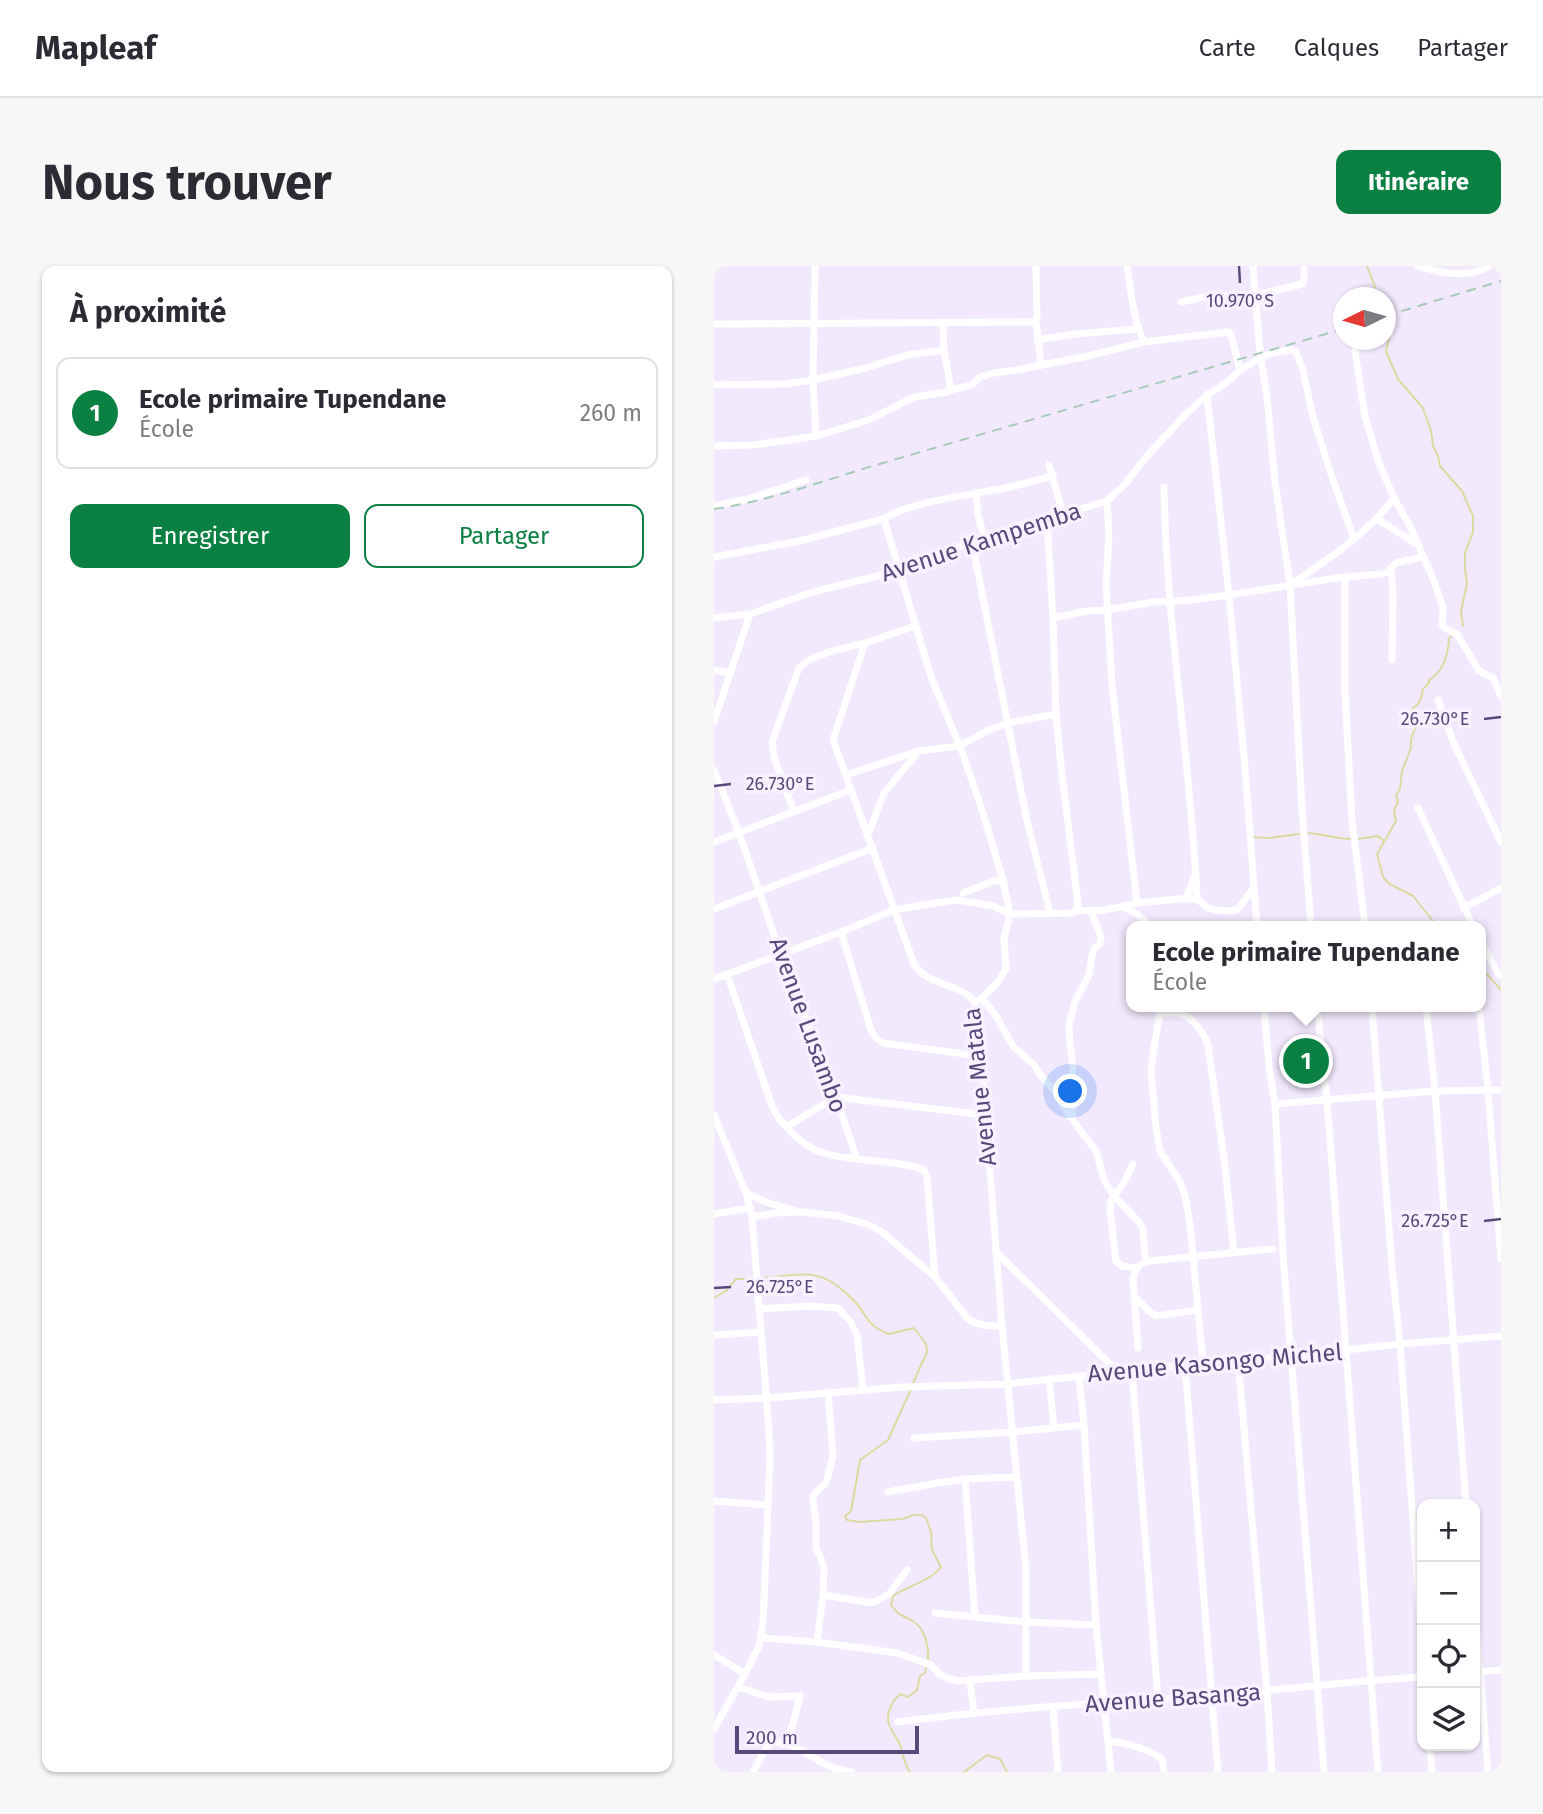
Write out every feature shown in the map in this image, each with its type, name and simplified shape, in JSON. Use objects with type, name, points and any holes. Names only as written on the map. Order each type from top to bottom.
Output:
[{"type":"street","points":[[815,266],[813,380],[816,436]]},
{"type":"street","points":[[1036,266],[1036,321],[1041,365]]},
{"type":"street","points":[[1127,266],[1138,329],[1144,342]]},
{"type":"street","points":[[1254,266],[1261,358],[1290,585],[1301,810],[1311,921]]},
{"type":"street","points":[[1418,266],[1462,274],[1477,272],[1489,266]]},
{"type":"street","points":[[1181,302],[1204,297],[1274,292],[1302,284],[1304,269]]},
{"type":"street","points":[[714,324],[1036,321]]},
{"type":"street","points":[[943,323],[950,390]]},
{"type":"street","points":[[1037,340],[1138,329]]},
{"type":"street","points":[[714,446],[754,445],[816,436],[869,420],[914,397],[946,393],[972,385],[985,375],[1144,342],[1230,333],[1240,370]]},
{"type":"street","points":[[714,385],[786,384],[813,380],[908,355],[944,350]]},
{"type":"street","name":"Avenue Kampemba","points":[[714,618],[750,614],[813,592],[898,571],[1009,528],[1107,501],[1187,413],[1207,395],[1261,358],[1291,350],[1296,352],[1303,370],[1332,477],[1354,539]]},
{"type":"street","points":[[1355,350],[1365,416],[1379,463],[1434,581],[1443,608],[1442,624],[1457,634],[1479,671],[1497,678],[1501,696]]},
{"type":"street","points":[[1207,395],[1229,595],[1257,921]]},
{"type":"street","points":[[1049,465],[1063,513]]},
{"type":"street","points":[[714,556],[799,541],[884,519],[927,503],[1052,476]]},
{"type":"street","points":[[714,506],[748,499],[806,480]]},
{"type":"street","points":[[1164,487],[1165,544],[1191,805],[1197,899]]},
{"type":"street","points":[[976,493],[984,537]]},
{"type":"street","points":[[1290,585],[1345,548],[1377,519],[1394,498]]},
{"type":"street","points":[[1107,501],[1109,537],[1106,584],[1115,726],[1137,903]]},
{"type":"street","points":[[884,519],[931,677],[984,817],[1010,914],[1004,938],[1006,969],[998,982],[979,1000],[996,1016],[1013,1046],[1035,1066],[1057,1093],[1073,1120],[1097,1151],[1104,1180],[1113,1195],[1143,1229],[1148,1261]]},
{"type":"street","points":[[1047,519],[1056,714],[1078,904],[1076,911]]},
{"type":"street","points":[[1377,519],[1417,544]]},
{"type":"street","points":[[972,542],[1027,821],[1050,913]]},
{"type":"street","points":[[1053,618],[1153,601],[1229,595],[1336,578],[1381,574],[1388,572],[1396,563],[1422,558]]},
{"type":"street","points":[[1391,567],[1392,660]]},
{"type":"street","points":[[1345,578],[1345,693],[1352,820],[1364,921]]},
{"type":"street","points":[[714,722],[750,614]]},
{"type":"street","points":[[794,812],[774,757],[772,742],[799,668],[804,662],[915,626]]},
{"type":"street","name":"Avenue Matala","points":[[865,643],[833,740],[914,964],[928,979],[979,1000],[984,1115],[1026,1570],[1026,1676]]},
{"type":"street","points":[[714,670],[729,673]]},
{"type":"street","points":[[1438,700],[1454,744],[1501,842]]},
{"type":"street","points":[[846,775],[919,751],[959,746],[1008,723],[1056,714]]},
{"type":"street","points":[[868,835],[884,793],[919,751]]},
{"type":"street","name":"Avenue Lusambo","points":[[714,770],[858,1158]]},
{"type":"street","points":[[714,842],[851,790]]},
{"type":"street","points":[[1418,808],[1470,921]]},
{"type":"street","points":[[714,909],[873,848]]},
{"type":"street","points":[[1186,899],[1196,872]]},
{"type":"street","points":[[963,893],[994,881],[1003,881]]},
{"type":"street","points":[[714,979],[894,910],[957,900],[993,906],[1010,914],[1072,914],[1076,911],[1124,907],[1137,903],[1197,899],[1208,908],[1230,911],[1238,909],[1254,888]]},
{"type":"street","points":[[1463,908],[1501,888]]},
{"type":"street","points":[[1124,907],[1145,921]]},
{"type":"street","points":[[1073,1120],[1073,1067],[1069,1026],[1075,1001],[1090,975],[1092,955],[1100,944],[1101,937],[1091,911]]},
{"type":"street","points":[[841,932],[871,1030],[876,1038],[883,1043],[980,1056]]},
{"type":"street","points":[[1486,951],[1501,976]]},
{"type":"street","points":[[727,974],[772,1105],[777,1117],[786,1127],[811,1148],[823,1153],[899,1164],[920,1168],[925,1172],[935,1277]]},
{"type":"street","points":[[1157,1012],[1152,1071],[1156,1128],[1160,1151],[1185,1195],[1203,1363]]},
{"type":"street","points":[[1172,1012],[1188,1017],[1205,1035],[1208,1045],[1234,1252]]},
{"type":"street","points":[[1264,1012],[1275,1104],[1283,1254],[1324,1772]]},
{"type":"street","points":[[1317,1012],[1378,1772]]},
{"type":"street","points":[[1372,1012],[1421,1625]]},
{"type":"street","points":[[1426,1012],[1466,1499]]},
{"type":"street","points":[[1480,1012],[1501,1259]]},
{"type":"street","points":[[1275,1104],[1434,1091],[1501,1090]]},
{"type":"street","points":[[786,1127],[836,1097],[984,1115]]},
{"type":"street","points":[[714,1115],[746,1193],[752,1217],[768,1398],[770,1459],[761,1638],[745,1674],[714,1729]]},
{"type":"street","points":[[714,1143],[723,1140]]},
{"type":"street","points":[[1133,1164],[1124,1183],[1113,1195],[1110,1209],[1116,1261],[1122,1266],[1137,1268]]},
{"type":"street","points":[[746,1193],[769,1203],[804,1212],[838,1216],[869,1225],[882,1232],[935,1277],[968,1319],[985,1326],[1002,1326]]},
{"type":"street","points":[[714,1214],[750,1209]]},
{"type":"street","points":[[752,1217],[804,1212]]},
{"type":"street","points":[[1138,1348],[1133,1278],[1141,1263],[1273,1249]]},
{"type":"street","points":[[996,1252],[1118,1372]]},
{"type":"street","points":[[1135,1297],[1156,1316],[1198,1310]]},
{"type":"street","points":[[714,1400],[863,1389],[857,1335],[850,1321],[838,1308],[812,1306],[759,1309]]},
{"type":"street","points":[[714,1335],[761,1332]]},
{"type":"street","name":"Avenue Kasongo Michel","points":[[863,1389],[1007,1384],[1501,1336]]},
{"type":"street","points":[[1238,1360],[1272,1772]]},
{"type":"street","points":[[1185,1365],[1217,1772]]},
{"type":"street","points":[[1132,1371],[1158,1699]]},
{"type":"street","points":[[1079,1377],[1096,1625],[1111,1772]]},
{"type":"street","points":[[1049,1379],[1054,1427]]},
{"type":"street","points":[[817,1642],[824,1569],[816,1548],[813,1497],[826,1483],[833,1456],[828,1392]]},
{"type":"street","points":[[914,1438],[1084,1425]]},
{"type":"street","points":[[888,1492],[965,1479],[1016,1477]]},
{"type":"street","points":[[965,1479],[975,1618]]},
{"type":"street","points":[[714,1501],[768,1505]]},
{"type":"street","points":[[823,1595],[872,1603],[889,1594],[907,1570]]},
{"type":"street","points":[[935,1613],[1026,1622],[1096,1625]]},
{"type":"street","points":[[761,1638],[817,1642],[897,1653],[931,1665],[947,1678],[958,1681],[1101,1674]]},
{"type":"street","points":[[714,1655],[745,1674]]},
{"type":"street","points":[[1480,1672],[1501,1670]]},
{"type":"street","name":"Avenue Basanga","points":[[898,1722],[974,1713],[1417,1677]]},
{"type":"street","points":[[970,1680],[974,1713]]},
{"type":"street","points":[[738,1686],[769,1697],[800,1696],[786,1743]]},
{"type":"street","points":[[1479,1688],[1488,1772]]},
{"type":"street","points":[[1053,1707],[1058,1772]]},
{"type":"street","points":[[1108,1741],[1130,1744],[1150,1752],[1162,1759],[1164,1772]]},
{"type":"street","points":[[753,1772],[771,1743],[786,1743],[813,1756],[827,1769],[851,1772]]},
{"type":"street","points":[[1430,1751],[1432,1772]]},
{"type":"waterway","points":[[1367,266],[1375,287]]},
{"type":"waterway","points":[[1386,350],[1398,379],[1423,408],[1440,466],[1462,491],[1473,516],[1473,532],[1465,553],[1467,584],[1461,611],[1463,626]]},
{"type":"waterway","points":[[1433,921],[1413,896],[1388,883],[1383,877],[1377,854],[1396,821],[1396,795],[1400,789],[1402,771],[1415,729],[1413,708],[1418,704],[1429,680],[1441,667],[1452,635]]},
{"type":"waterway","points":[[1305,833],[1351,839]]},
{"type":"waterway","points":[[1253,837],[1300,834]]},
{"type":"waterway","points":[[1357,839],[1378,836],[1384,841]]},
{"type":"waterway","points":[[1486,974],[1501,990]]},
{"type":"waterway","points":[[761,1278],[803,1274],[824,1278],[845,1292],[879,1329],[889,1334],[914,1328],[926,1344],[927,1352],[913,1383]]},
{"type":"waterway","points":[[714,1298],[726,1291],[736,1279],[756,1279]]},
{"type":"waterway","points":[[911,1389],[888,1440],[860,1460],[851,1511],[845,1516],[847,1520],[860,1522],[902,1519],[913,1515],[926,1518],[931,1532],[932,1550],[941,1567],[931,1576],[893,1596],[891,1605],[921,1629],[927,1644],[928,1659]]},
{"type":"waterway","points":[[910,1772],[890,1727],[888,1716],[890,1707],[898,1696],[901,1694],[908,1697],[917,1690],[920,1676],[925,1673],[926,1668]]},
{"type":"waterway","points":[[964,1772],[987,1755],[1000,1759],[1007,1772]]},
{"type":"railway","points":[[1396,313],[1501,281]]},
{"type":"railway","points":[[714,509],[792,491],[1333,332]]},
{"type":"place","name":"Ecole primaire Tupendane","points":[[1306,1061]]}]
